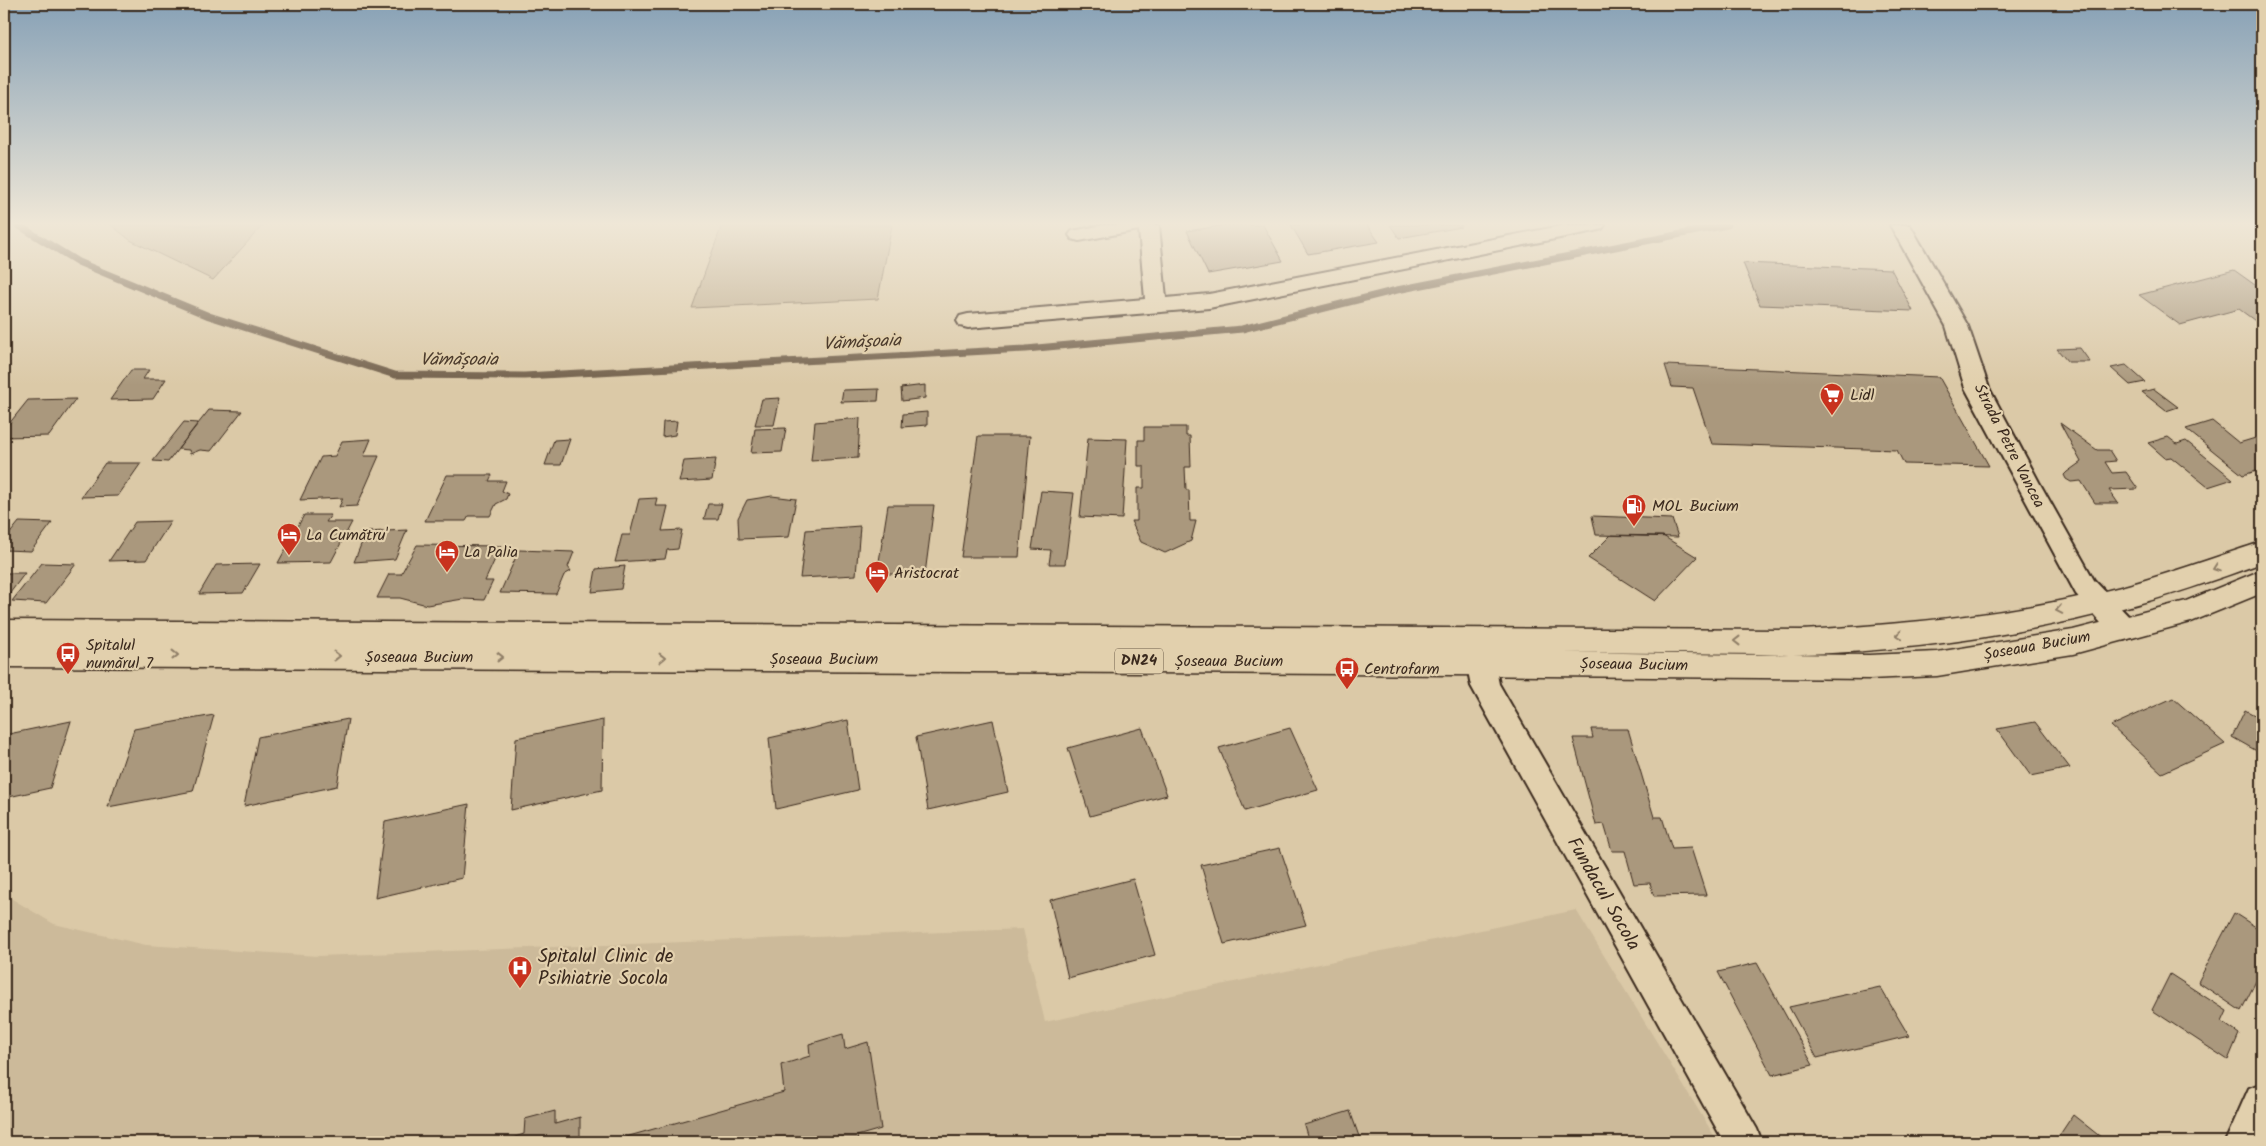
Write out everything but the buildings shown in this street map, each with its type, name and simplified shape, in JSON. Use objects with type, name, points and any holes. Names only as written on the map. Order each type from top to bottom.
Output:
[{"type":"main road","name":"Șoseaua Bucium","points":[[4,655],[1478,651],[1802,642],[1924,634],[2099,603],[2173,583],[2262,552]]},
{"type":"main road","name":"Șoseaua Bucium","points":[[4,632],[1478,651],[1860,667],[1937,664],[2073,642],[2191,611],[2262,581]]},
{"type":"street","points":[[1154,278],[1156,305]]},
{"type":"street","points":[[968,321],[1209,301],[1323,278]]},
{"type":"street","name":"Strada Petre Vancea","points":[[1930,278],[1957,326],[1977,388],[2004,440],[2086,588],[2123,629]]},
{"type":"street","name":"Fundacul Socola","points":[[1478,651],[1485,686],[1744,1142]]},
{"type":"street","points":[[2243,1142],[2262,1100]]},
{"type":"shaded area","points":[[703,278],[882,278],[878,299],[692,308]]},
{"type":"shaded area","name":"Spitalul Clinic de Psihiatrie Socola","points":[[4,894],[54,924],[146,945],[318,956],[1023,929],[1045,1022],[1576,910],[1718,1142],[4,1142]]},
{"type":"waterway","name":"Vămășoaia","points":[[118,278],[209,316],[395,375],[524,376],[1026,349],[1242,329],[1397,290],[1455,278]]},
{"type":"place","name":"Lidl","points":[[1832,416]]},
{"type":"place","name":"MOL Bucium","points":[[1634,527]]},
{"type":"place","name":"La Cumătru'","points":[[289,556]]},
{"type":"place","name":"La Palia","points":[[447,573]]},
{"type":"place","name":"Aristocrat","points":[[877,594]]},
{"type":"place","name":"Spitalul numărul 7","points":[[68,675]]},
{"type":"place","name":"Centrofarm","points":[[1347,690]]},
{"type":"place","name":"Spitalul Clinic de Psihiatrie Socola","points":[[520,989]]}]
